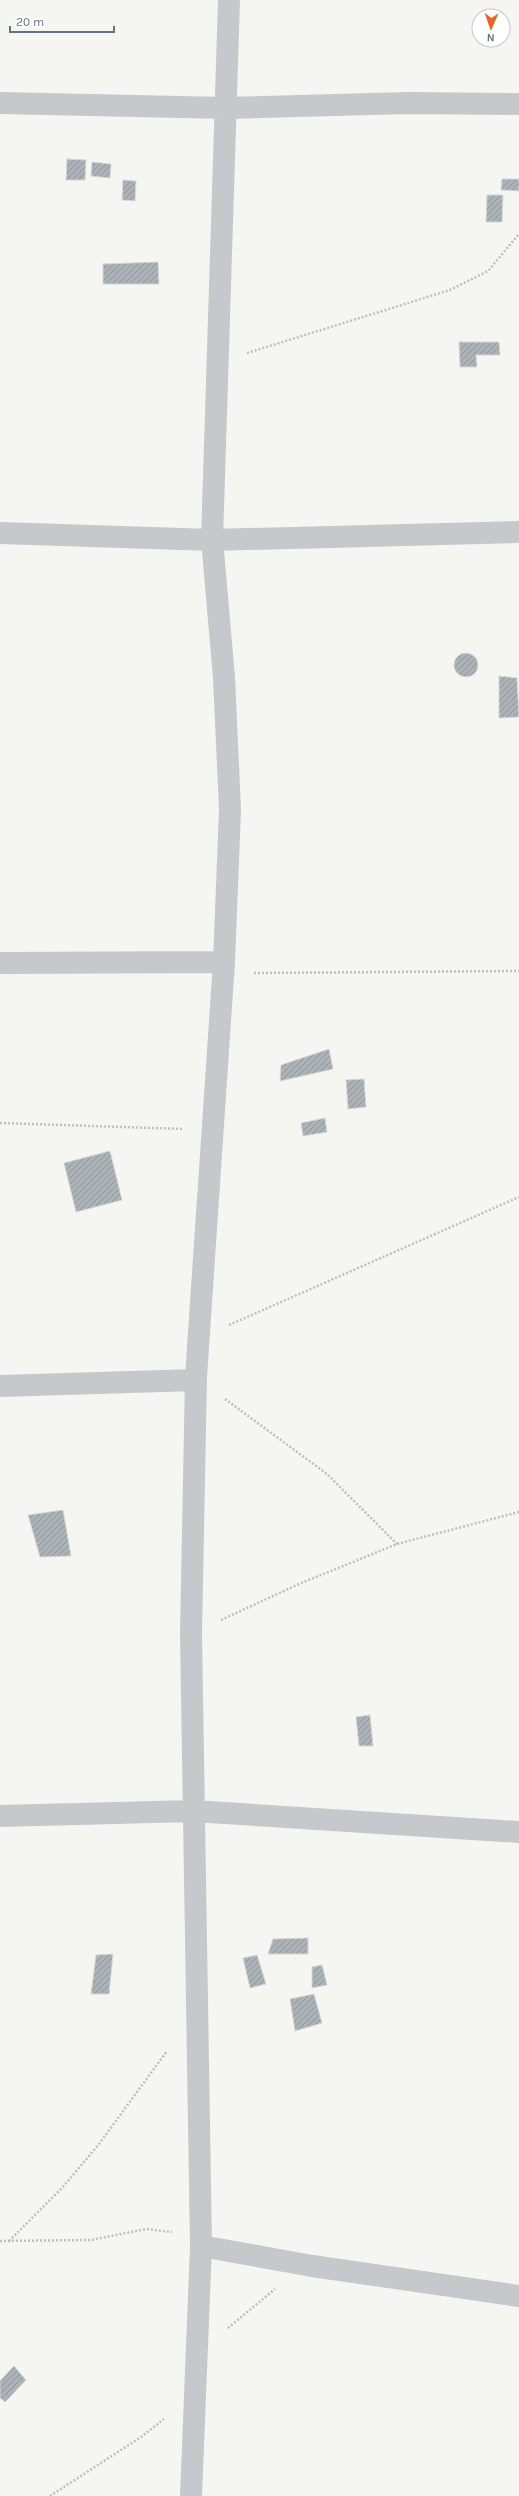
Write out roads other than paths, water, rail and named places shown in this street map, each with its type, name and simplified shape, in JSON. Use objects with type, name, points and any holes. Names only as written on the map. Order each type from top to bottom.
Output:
[{"type":"street","points":[[191,2496],[201,2246],[191,1634],[196,1379],[224,968],[230,810],[224,677],[212,540],[229,0]]},
{"type":"street","points":[[0,103],[225,108],[408,103],[519,104]]},
{"type":"street","points":[[0,533],[212,540],[519,532]]},
{"type":"street","points":[[0,963],[224,968]]},
{"type":"street","points":[[0,1386],[196,1379]]},
{"type":"street","points":[[0,1816],[193,1811],[519,1832]]},
{"type":"street","points":[[201,2246],[312,2266],[519,2296]]}]
